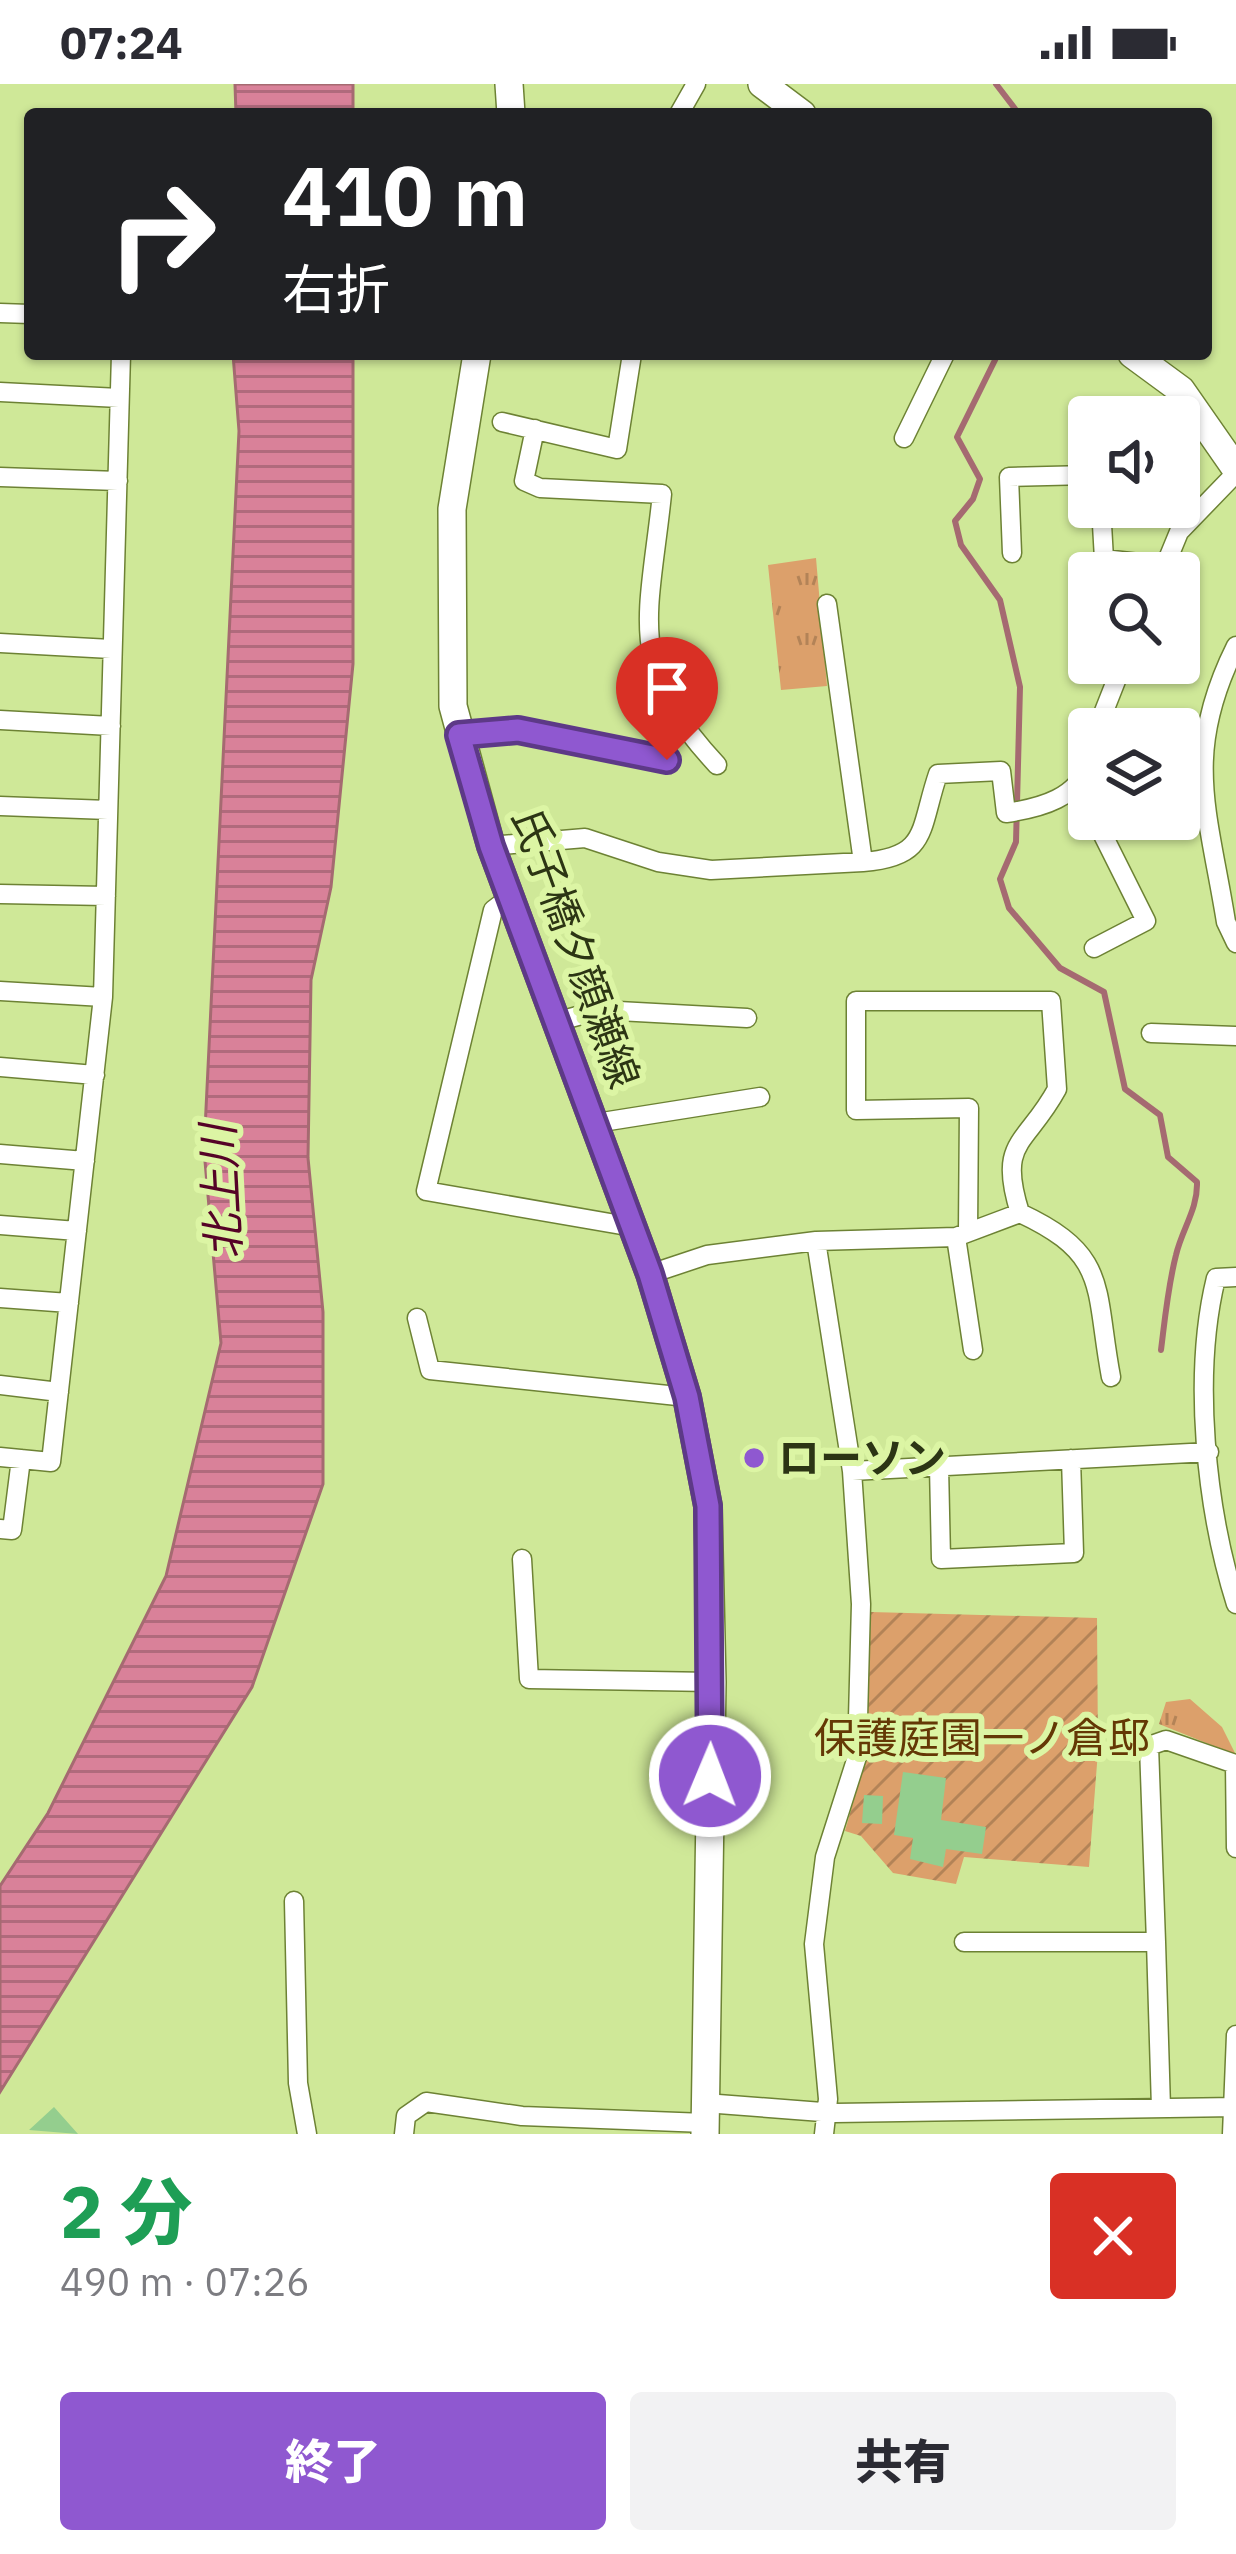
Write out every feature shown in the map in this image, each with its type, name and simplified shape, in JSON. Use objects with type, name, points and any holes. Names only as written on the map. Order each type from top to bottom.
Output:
[{"type":"main road","points":[[762,84],[794,108]]},
{"type":"main road","name":"氏子橋夕顔瀬線","points":[[476,360],[452,509],[453,706],[491,846],[650,1274],[687,1397],[708,1506],[712,1682],[705,2120]]},
{"type":"main road","points":[[1137,360],[1170,396]]},
{"type":"main road","points":[[1223,430],[1236,471]]},
{"type":"street","points":[[0,1457],[51,1462],[95,1075],[103,997],[121,360]]},
{"type":"street","points":[[502,422],[617,448],[631,360]]},
{"type":"street","points":[[904,438],[942,360]]},
{"type":"street","points":[[0,392],[119,398]]},
{"type":"street","points":[[535,429],[524,481],[539,488],[662,494],[647,638],[657,683],[680,725],[718,765]]},
{"type":"street","points":[[1171,552],[1179,532],[1236,471]]},
{"type":"street","points":[[1012,553],[1009,477],[1068,476]]},
{"type":"street","points":[[0,477],[118,482]]},
{"type":"street","points":[[827,604],[863,862]]},
{"type":"street","points":[[0,643],[111,649]]},
{"type":"street","points":[[1236,646],[1218,682],[1200,773],[1226,863],[1226,922],[1236,943]]},
{"type":"street","points":[[0,720],[111,726]]},
{"type":"street","points":[[459,735],[518,730],[667,760]]},
{"type":"street","points":[[491,846],[585,838],[658,862],[711,870],[901,859],[913,847],[938,774],[1001,771],[1006,813],[1068,793]]},
{"type":"street","points":[[0,806],[108,810]]},
{"type":"street","points":[[1094,948],[1145,921],[1105,840]]},
{"type":"street","points":[[0,894],[106,896]]},
{"type":"street","points":[[510,897],[494,910],[426,1191],[633,1227]]},
{"type":"street","points":[[0,991],[103,997]]},
{"type":"street","points":[[973,1350],[962,1234],[969,1108],[856,1110],[856,1001],[1051,1001],[1057,1089],[1022,1135],[1007,1173],[1020,1213]]},
{"type":"street","points":[[559,1021],[600,1010],[747,1018]]},
{"type":"street","points":[[1151,1033],[1236,1036]]},
{"type":"street","points":[[0,1067],[95,1075]]},
{"type":"street","points":[[596,1123],[760,1097]]},
{"type":"street","points":[[0,1154],[85,1161]]},
{"type":"street","points":[[650,1274],[707,1255],[816,1241],[962,1234],[1020,1213],[1066,1234],[1089,1261],[1111,1377]]},
{"type":"street","points":[[0,1226],[77,1231]]},
{"type":"street","points":[[816,1241],[852,1471],[861,1604],[857,1757],[824,1857],[814,1944],[824,2134]]},
{"type":"street","points":[[1236,1277],[1216,1278],[1206,1319],[1214,1534],[1236,1604]]},
{"type":"street","points":[[0,1298],[69,1303]]},
{"type":"street","points":[[417,1318],[430,1370],[687,1397]]},
{"type":"street","points":[[0,1385],[59,1391]]},
{"type":"street","points":[[852,1471],[1209,1452]]},
{"type":"street","points":[[0,1528],[12,1530],[21,1459]]},
{"type":"street","points":[[939,1466],[941,1558],[1074,1553],[1071,1460]]},
{"type":"street","points":[[522,1559],[529,1679],[712,1682]]},
{"type":"street","points":[[1161,2108],[1149,1746],[1166,1739],[1235,1765],[1236,1848]]},
{"type":"street","points":[[294,1901],[298,2083],[308,2134]]},
{"type":"street","points":[[964,1942],[1156,1942]]},
{"type":"street","points":[[1232,2134],[1236,2035]]},
{"type":"street","points":[[404,2134],[406,2116],[426,2102],[505,2114],[705,2120],[824,2111],[1234,2108]]},
{"type":"street","points":[[1050,2111],[1051,2134]]},
{"type":"green space","points":[[816,558],[827,686],[781,690],[768,565]]},
{"type":"green space","name":"保護庭園一ノ倉邸","points":[[871,1612],[1097,1618],[1098,1751],[1089,1867],[964,1857],[956,1884],[893,1873],[861,1836],[845,1831],[864,1764]]},
{"type":"green space","points":[[1190,1699],[1222,1727],[1236,1755],[1159,1724],[1166,1702]]},
{"type":"water","points":[[235,84],[353,84],[353,108],[236,108]]},
{"type":"water","name":"北上川","points":[[233,360],[353,360],[353,664],[331,887],[311,980],[308,1158],[323,1312],[323,1484],[252,1687],[0,2092],[0,1886],[48,1813],[166,1576],[221,1343],[204,1150],[239,431]]},
{"type":"building","points":[[903,1772],[946,1778],[941,1820],[986,1827],[982,1854],[946,1849],[943,1867],[910,1859],[913,1838],[894,1835]]},
{"type":"building","points":[[864,1795],[883,1796],[882,1824],[862,1823]]},
{"type":"building","points":[[54,2107],[78,2134],[29,2130]]},
{"type":"waterway","points":[[996,84],[1014,108]]},
{"type":"waterway","points":[[995,360],[957,437],[980,479],[973,499],[955,521],[961,545],[1000,600],[1020,687],[1016,842],[1000,879],[1009,908],[1060,968],[1104,992],[1125,1089],[1160,1115],[1168,1157],[1197,1182],[1173,1267],[1161,1350]]},
{"type":"place","name":"ローソン","points":[[754,1458]]},
{"type":"route","points":[[667,760],[518,730],[459,735],[491,846],[650,1274],[687,1397],[708,1506],[710,1776]]}]
